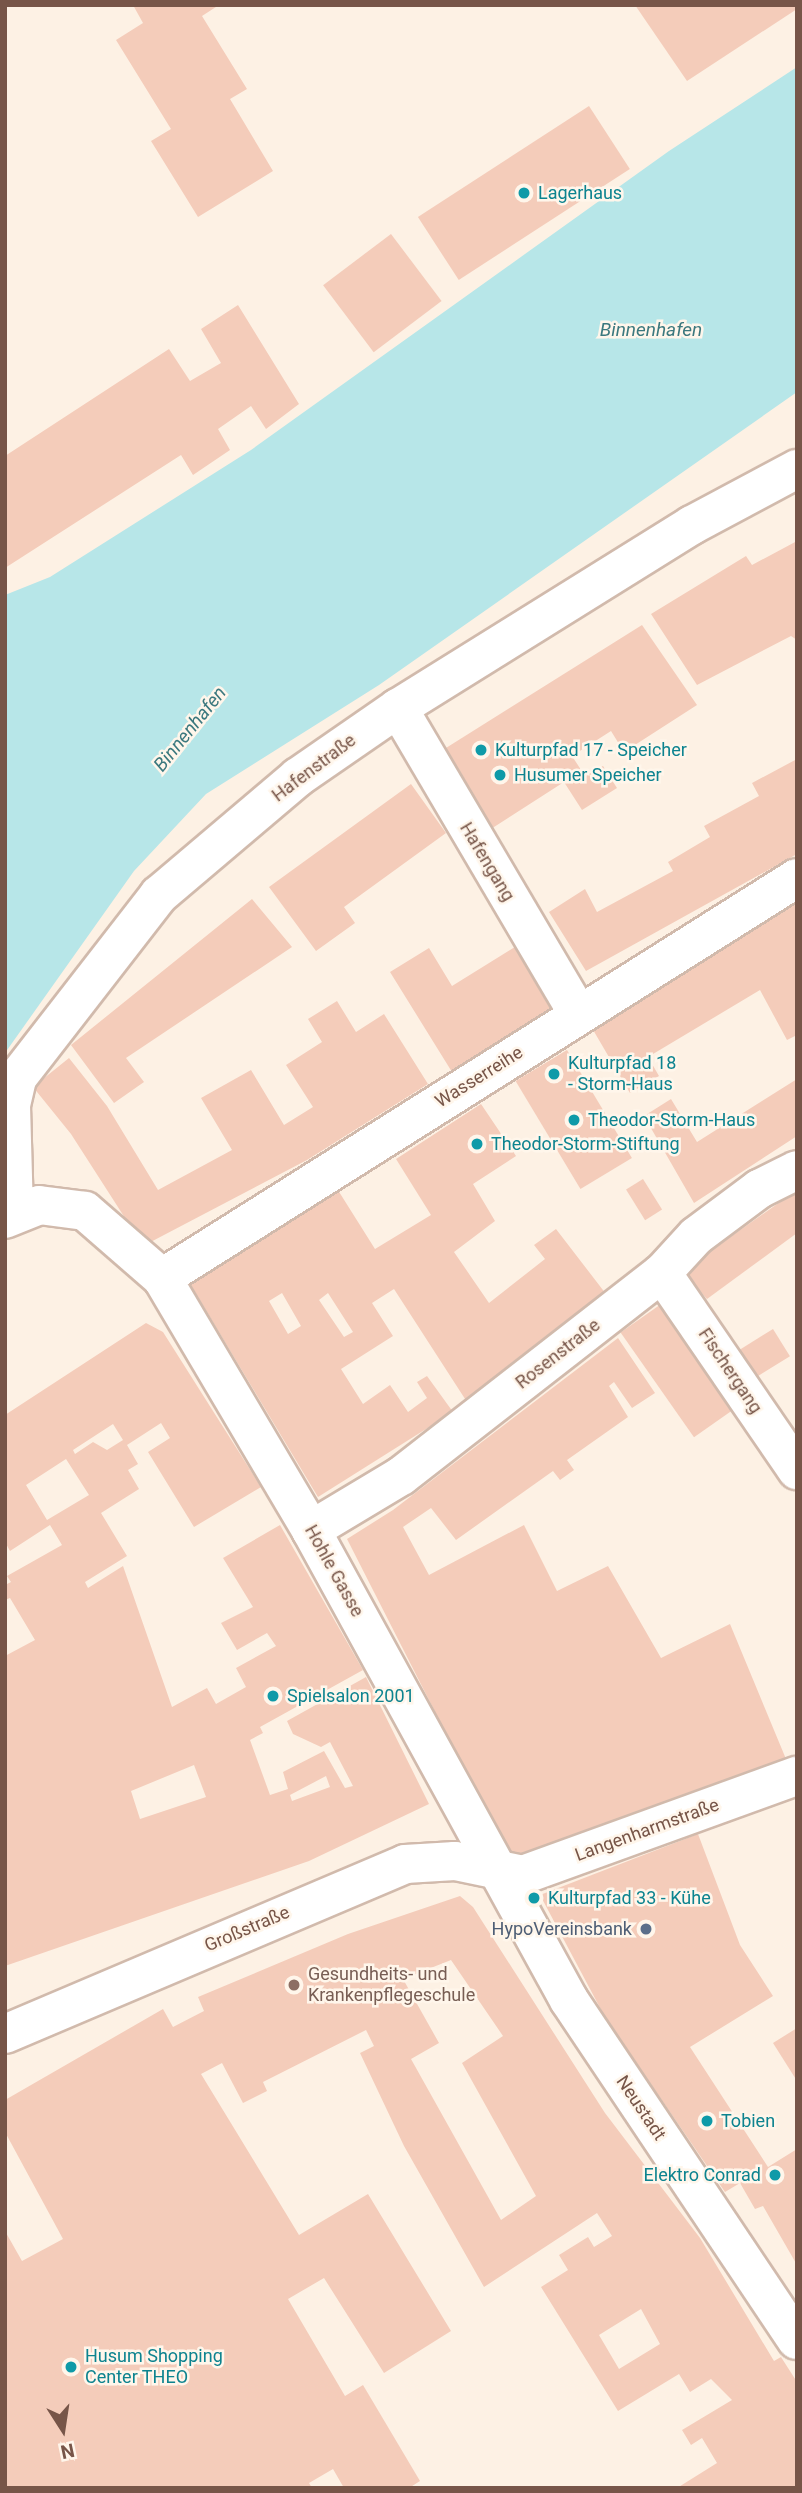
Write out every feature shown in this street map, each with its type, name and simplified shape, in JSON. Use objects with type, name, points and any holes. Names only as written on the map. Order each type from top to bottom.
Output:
[{"type":"street","name":"Hafenstraße","points":[[10,1216],[11,1105],[17,1078],[159,895],[298,776],[398,708],[692,525],[797,469]]},
{"type":"street","name":"Hafengang","points":[[398,708],[578,1014]]},
{"type":"street","name":"Wasserreihe","points":[[162,1278],[797,878]]},
{"type":"street","name":"Rosenstraße","points":[[311,1530],[401,1476],[662,1273],[695,1236],[759,1189],[797,1170]]},
{"type":"street","name":"Hohle Gasse","points":[[10,1216],[39,1205],[85,1211],[162,1278],[311,1530],[496,1870]]},
{"type":"street","name":"Fischergang","points":[[662,1273],[789,1458]]},
{"type":"street","name":"Langenharmstraße","points":[[496,1870],[523,1875],[797,1776]]},
{"type":"street","name":"Großstraße","points":[[5,2034],[405,1864],[455,1861],[496,1870]]},
{"type":"street","name":"Neustadt","points":[[496,1870],[569,2000],[797,2340]]},
{"type":"water","name":"Binnenhafen","points":[[797,67],[797,392],[379,685],[206,794],[134,871],[5,1053],[5,595],[50,577],[251,450],[669,151]]},
{"type":"building","points":[[133,5],[219,5],[202,16],[247,89],[230,99],[273,171],[198,217],[151,141],[171,129],[116,40],[143,23]]},
{"type":"building","points":[[635,5],[797,5],[797,9],[687,81]]},
{"type":"building","name":"Lagerhaus","points":[[589,106],[630,169],[459,280],[418,217]]},
{"type":"building","points":[[391,234],[442,301],[374,352],[323,285]]},
{"type":"building","points":[[238,305],[299,404],[266,429],[251,406],[218,429],[230,450],[193,475],[181,455],[5,568],[5,456],[169,349],[190,381],[221,363],[201,329]]},
{"type":"building","points":[[797,541],[797,640],[791,636],[697,685],[651,614],[746,556],[752,565]]},
{"type":"building","points":[[642,625],[697,705],[624,752],[611,731],[572,756],[585,776],[603,766],[617,788],[582,810],[564,782],[480,836],[430,758]]},
{"type":"building","points":[[797,759],[797,854],[586,971],[549,912],[585,889],[597,912],[673,871],[668,862],[710,837],[704,826],[759,796],[752,783]]},
{"type":"building","points":[[411,784],[446,833],[344,907],[355,923],[316,951],[269,887]]},
{"type":"building","points":[[797,898],[797,1035],[787,1040],[760,990],[648,1057],[659,1076],[630,1093],[589,1023]]},
{"type":"building","points":[[252,899],[292,947],[126,1058],[144,1082],[114,1103],[71,1045]]},
{"type":"building","points":[[523,942],[562,1005],[452,1072],[390,972],[429,948],[452,986]]},
{"type":"building","points":[[337,1001],[356,1032],[384,1014],[428,1084],[307,1160],[143,1246],[71,1134],[33,1087],[69,1058],[107,1106],[158,1190],[232,1150],[201,1098],[251,1070],[284,1125],[313,1107],[286,1065],[322,1042],[308,1019]]},
{"type":"building","name":"Theodor-Storm-Haus","points":[[567,1050],[632,1158],[580,1189],[516,1081]]},
{"type":"building","points":[[797,1079],[797,1136],[694,1203],[644,1116],[671,1099],[697,1142]]},
{"type":"building","points":[[481,1104],[516,1156],[473,1184],[495,1221],[454,1252],[489,1303],[545,1259],[534,1245],[556,1229],[606,1294],[467,1402],[394,1289],[372,1303],[393,1336],[341,1369],[363,1404],[390,1385],[408,1412],[427,1398],[417,1382],[427,1376],[453,1412],[318,1497],[190,1284],[191,1277],[336,1187],[375,1249],[431,1215],[396,1159]],"holes":[[[282,1293],[301,1326],[288,1334],[269,1301]],[[328,1293],[353,1332],[344,1337],[319,1300]]]},
{"type":"building","points":[[643,1179],[662,1210],[645,1220],[626,1190]]},
{"type":"building","points":[[797,1190],[797,1233],[707,1299],[682,1271]]},
{"type":"building","points":[[664,1302],[737,1407],[694,1437],[621,1332]]},
{"type":"building","points":[[146,1323],[163,1332],[261,1487],[194,1527],[148,1452],[170,1438],[161,1423],[127,1445],[138,1464],[128,1470],[139,1489],[101,1513],[127,1556],[85,1582],[88,1588],[123,1566],[172,1707],[207,1688],[216,1704],[246,1687],[236,1668],[276,1646],[267,1633],[237,1650],[221,1623],[253,1607],[223,1558],[280,1525],[363,1670],[260,1727],[263,1733],[250,1740],[270,1795],[288,1789],[283,1772],[324,1751],[345,1788],[353,1786],[330,1742],[321,1747],[293,1734],[287,1721],[366,1677],[429,1804],[309,1861],[5,1966],[5,1656],[35,1640],[10,1598],[5,1600],[5,1585],[11,1582],[7,1576],[62,1545],[50,1525],[10,1551],[5,1542],[5,1415]],"holes":[[[113,1424],[123,1440],[107,1450],[93,1442],[75,1454],[73,1450]],[[66,1459],[89,1495],[47,1520],[26,1485]],[[194,1765],[206,1797],[140,1819],[131,1791]],[[326,1776],[330,1787],[292,1801],[290,1795]]]},
{"type":"building","points":[[773,1329],[790,1356],[753,1379],[736,1352]]},
{"type":"building","points":[[618,1338],[655,1393],[632,1408],[614,1382],[609,1386],[628,1417],[567,1460],[574,1470],[560,1480],[553,1471],[456,1540],[431,1508],[403,1527],[429,1575],[524,1525],[557,1591],[608,1566],[661,1658],[730,1624],[786,1759],[510,1859],[347,1539],[393,1510]]},
{"type":"building","points":[[698,1834],[740,1945],[773,1996],[690,2047],[768,2167],[797,2149],[797,2265],[763,2206],[755,2209],[740,2183],[725,2192],[606,2019],[540,1895]]},
{"type":"building","points":[[460,1896],[473,1907],[605,2113],[700,2238],[774,2361],[781,2357],[797,2382],[797,2488],[677,2488],[717,2463],[702,2438],[691,2445],[682,2430],[732,2400],[711,2379],[690,2392],[679,2374],[618,2411],[541,2287],[568,2270],[559,2255],[588,2237],[594,2247],[612,2236],[597,2213],[484,2287],[404,2146],[360,2053],[374,2046],[366,2030],[263,2082],[267,2091],[243,2103],[222,2063],[201,2074],[299,2235],[368,2194],[451,2331],[384,2373],[324,2278],[288,2299],[345,2396],[363,2385],[420,2481],[409,2488],[344,2488],[333,2469],[309,2483],[312,2488],[5,2488],[5,2231],[22,2261],[63,2239],[5,2132],[5,2100],[163,2009],[173,2027],[204,2011],[198,1997],[348,1934]],"holes":[[[451,1960],[503,2036],[462,2063],[536,2196],[501,2220],[411,2059],[439,2043],[403,1979]],[[641,2309],[660,2344],[619,2369],[599,2335]]]},
{"type":"building","points":[[797,2028],[797,2081],[773,2043]]},
{"type":"place","name":"Lagerhaus","points":[[524,193]]},
{"type":"place","name":"Kulturpfad 17 - Speicher","points":[[481,750]]},
{"type":"place","name":"Husumer Speicher","points":[[500,775]]},
{"type":"place","name":"Kulturpfad 18 - Storm-Haus","points":[[554,1074]]},
{"type":"place","name":"Theodor-Storm-Haus","points":[[574,1120]]},
{"type":"place","name":"Theodor-Storm-Stiftung","points":[[477,1144]]},
{"type":"place","name":"Spielsalon 2001","points":[[273,1696]]},
{"type":"place","name":"Kulturpfad 33 - Kühe","points":[[534,1898]]},
{"type":"place","name":"HypoVereinsbank","points":[[646,1929]]},
{"type":"place","name":"Gesundheits- und Krankenpflegeschule","points":[[294,1985]]},
{"type":"place","name":"Tobien","points":[[707,2121]]},
{"type":"place","name":"Elektro Conrad","points":[[775,2175]]},
{"type":"place","name":"Husum Shopping Center THEO","points":[[71,2367]]}]
